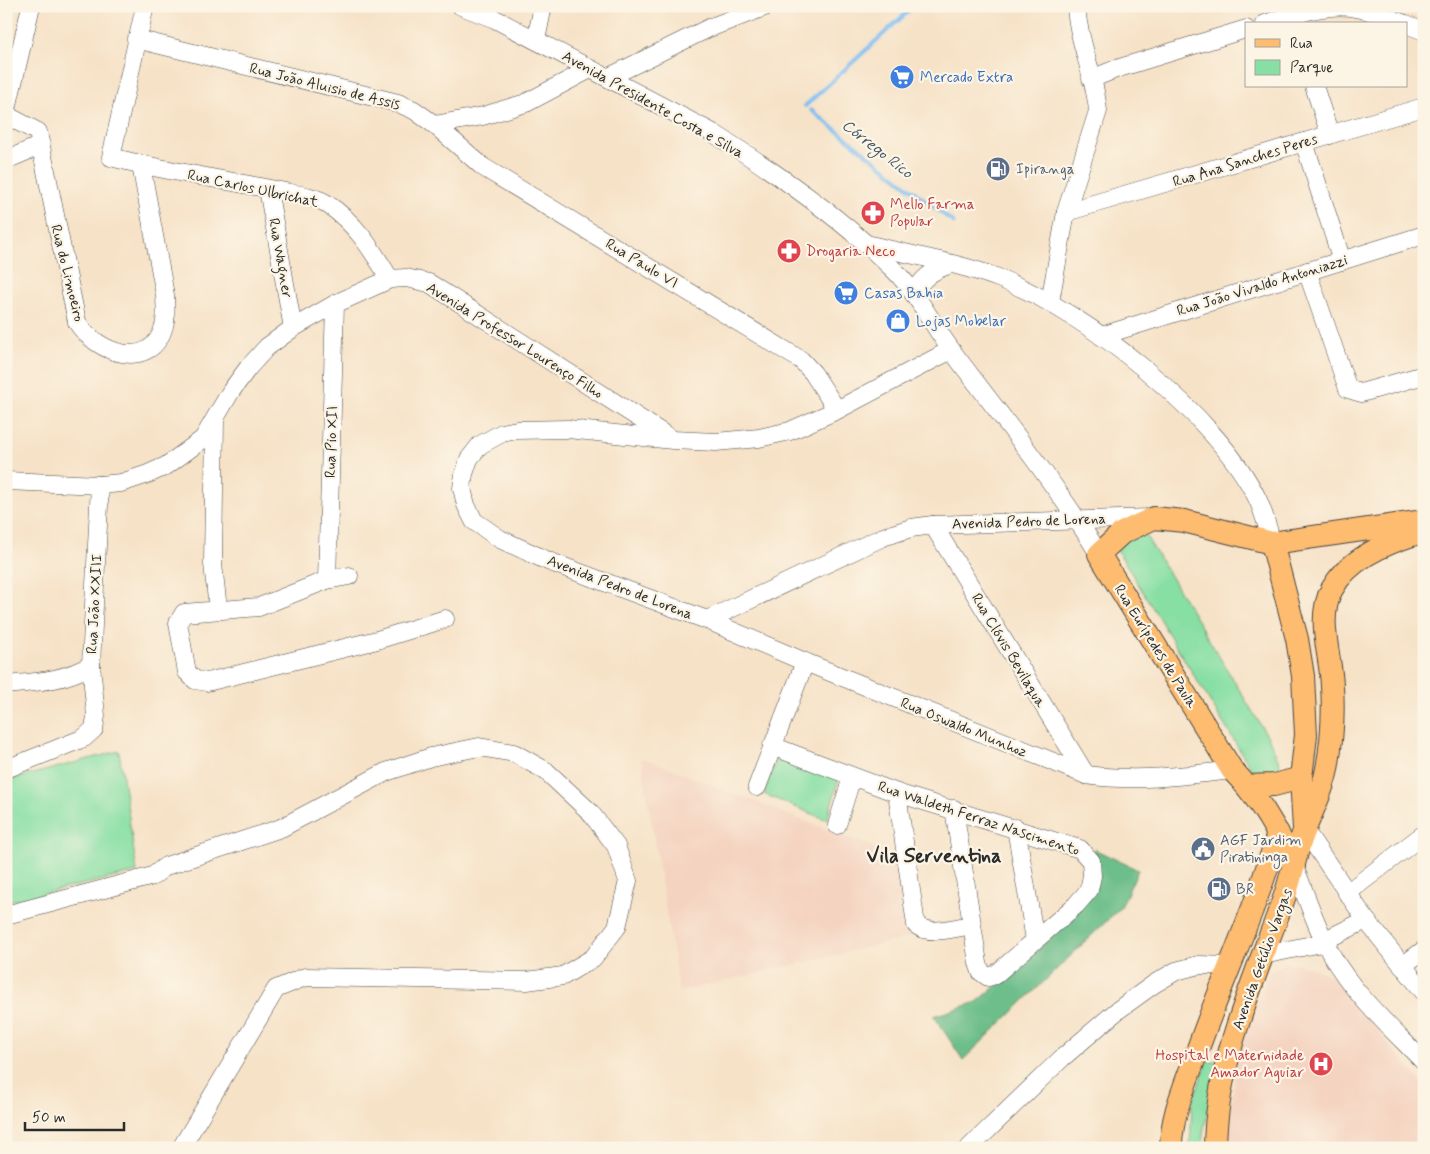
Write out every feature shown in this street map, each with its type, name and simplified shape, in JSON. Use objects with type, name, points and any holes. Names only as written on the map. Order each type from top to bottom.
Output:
[{"type":"main road","name":"Avenida Pedro de Lorena","points":[[1099,554],[1122,533],[1154,518],[1184,522],[1272,543]]},
{"type":"main road","points":[[1272,543],[1424,521]]},
{"type":"main road","name":"Avenida Getúlio Vargas","points":[[1215,1148],[1228,1051],[1264,955],[1294,866],[1304,829],[1319,801],[1327,771],[1332,737],[1332,685],[1325,626],[1325,605],[1333,588],[1360,560],[1380,547],[1424,532]]},
{"type":"main road","name":"Avenida Getúlio Vargas","points":[[1272,543],[1297,639],[1303,676],[1306,735],[1301,778],[1304,829]]},
{"type":"main road","name":"Rua Eurípedes de Paula","points":[[1099,554],[1232,770],[1248,786],[1278,833],[1294,866]]},
{"type":"main road","points":[[1248,786],[1274,786],[1301,778]]},
{"type":"main road","name":"Avenida Getúlio Vargas","points":[[1171,1148],[1176,1112],[1203,1032],[1230,966],[1278,833]]},
{"type":"street","points":[[6,160],[38,139],[6,114],[31,6]]},
{"type":"street","points":[[136,39],[145,6]]},
{"type":"street","name":"Avenida Presidente Costa e Silva","points":[[461,6],[495,19],[536,40],[680,115],[747,154],[865,243],[981,272],[1050,302],[1128,355],[1176,398],[1232,456],[1258,500],[1272,543]]},
{"type":"street","points":[[536,40],[543,6]]},
{"type":"street","points":[[608,78],[708,28],[767,6]]},
{"type":"street","points":[[1050,302],[1066,212],[1095,123],[1097,97],[1077,27],[1076,6]]},
{"type":"street","points":[[1271,22],[1291,15],[1344,7],[1356,8],[1399,22]]},
{"type":"street","points":[[1408,25],[1424,31]]},
{"type":"street","points":[[1091,80],[1116,69],[1245,29]]},
{"type":"street","name":"Rua João Aluisio de Assis","points":[[136,39],[398,103],[414,110],[435,125]]},
{"type":"street","name":"Rua Carlos Ulbrichat","points":[[136,39],[112,157],[141,165],[268,188],[325,202],[346,218],[364,237],[390,279]]},
{"type":"street","points":[[435,125],[483,116],[526,102],[590,69]]},
{"type":"street","points":[[1315,88],[1330,134]]},
{"type":"street","name":"Rua Ana Sanches Peres","points":[[1066,212],[1424,107]]},
{"type":"street","name":"Rua Paulo VI","points":[[435,125],[483,167],[801,360],[813,373],[838,410]]},
{"type":"street","name":"Rua do Limoeiro","points":[[38,139],[78,322],[83,332],[94,342],[116,353],[130,355],[146,349],[158,339],[164,326],[166,309],[141,165]]},
{"type":"street","points":[[1304,142],[1342,260]]},
{"type":"street","name":"Rua Wagner","points":[[268,188],[293,328]]},
{"type":"street","name":"Rua João Vivaldo Antoniazzi","points":[[1101,336],[1424,235]]},
{"type":"street","name":"Rua Eurípedes de Paula","points":[[865,243],[895,272],[914,294],[951,350],[1077,519],[1099,554]]},
{"type":"street","points":[[914,294],[925,278],[937,269],[949,265]]},
{"type":"street","points":[[1307,271],[1348,389],[1362,393],[1424,375]]},
{"type":"street","name":"Avenida Professor Lourenço Filho","points":[[6,481],[100,486],[121,483],[166,466],[203,439],[231,391],[267,347],[293,328],[335,304],[390,279],[406,278],[429,283],[673,440]]},
{"type":"street","name":"Rua Pio XII","points":[[327,580],[335,304]]},
{"type":"street","points":[[673,440],[716,442],[758,438],[790,431],[838,410],[951,350]]},
{"type":"street","points":[[215,419],[214,564],[218,609]]},
{"type":"street","name":"Avenida Pedro de Lorena","points":[[673,440],[568,429],[510,431],[494,436],[480,445],[469,459],[462,488],[466,505],[474,521],[500,539],[548,561],[707,620],[883,538],[911,528],[933,525],[1077,519],[1154,518]]},
{"type":"street","name":"Rua João XXIII","points":[[6,685],[57,680],[75,674],[91,664],[100,486]]},
{"type":"street","name":"Rua Clóvis Bevilaqua","points":[[933,525],[1086,775]]},
{"type":"street","points":[[349,576],[327,580],[259,607],[184,613],[178,623],[187,672],[195,680],[207,682],[377,640],[445,619]]},
{"type":"street","name":"Rua Oswaldo Munhoz","points":[[707,620],[805,662],[1086,775],[1128,779],[1173,777],[1232,770]]},
{"type":"street","points":[[757,787],[805,662]]},
{"type":"street","points":[[6,769],[84,738],[94,729],[96,716],[91,664]]},
{"type":"street","name":"Rua Waldeth Ferraz Nascimento","points":[[772,746],[896,793],[954,809],[1080,849],[1091,861],[1092,876],[1089,890],[1076,905],[995,975],[988,977],[980,972],[971,925]]},
{"type":"street","points":[[6,915],[153,876],[166,866],[281,828],[386,772],[432,757],[479,747],[514,752],[546,771],[590,812],[616,846],[628,881],[617,927],[593,958],[563,976],[527,981],[305,977],[276,989],[253,1024],[181,1148]]},
{"type":"street","points":[[837,825],[852,777]]},
{"type":"street","points":[[896,793],[916,925],[922,930],[934,931],[971,925],[954,809]]},
{"type":"street","points":[[1016,828],[1035,940]]},
{"type":"street","points":[[1304,829],[1366,920],[1424,992]]},
{"type":"street","points":[[1347,893],[1424,834]]},
{"type":"street","name":"Rua Eurípedes de Paula","points":[[1294,866],[1325,941],[1345,976],[1424,1062]]},
{"type":"street","points":[[1264,955],[1325,941],[1366,920]]},
{"type":"street","points":[[1296,949],[1330,965],[1345,976]]},
{"type":"street","points":[[1402,966],[1424,950]]},
{"type":"street","points":[[969,1148],[1062,1058],[1118,1010],[1154,984],[1176,971],[1199,965],[1230,966]]},
{"type":"shaded area","points":[[641,757],[897,857],[910,937],[679,992]]},
{"type":"shaded area","name":"Hospital e Maternidade Amador Aguiar","points":[[1285,963],[1306,965],[1332,976],[1424,1085],[1424,1148],[1226,1148],[1239,1044],[1270,972]]},
{"type":"green space","points":[[1141,528],[1268,737],[1280,763],[1277,777],[1255,775],[1116,548]]},
{"type":"green space","points":[[119,751],[137,872],[6,902],[6,781]]},
{"type":"green space","points":[[778,755],[839,778],[827,820],[764,794]]},
{"type":"green space","points":[[1094,849],[1138,870],[1121,907],[963,1060],[934,1016],[977,1002],[1035,953],[1096,889]]},
{"type":"green space","points":[[1208,1060],[1218,1063],[1203,1133],[1203,1148],[1190,1148],[1192,1102]]},
{"type":"waterway","points":[[805,106],[914,6]]},
{"type":"waterway","name":"Córrego Rico","points":[[811,110],[954,223]]},
{"type":"place","name":"Mercado Extra","points":[[902,77]]},
{"type":"place","name":"Ipiranga","points":[[998,169]]},
{"type":"place","name":"Mello Farma Popular","points":[[873,213]]},
{"type":"place","name":"Drogaria Neco","points":[[789,251]]},
{"type":"place","name":"Casas Bahia","points":[[846,293]]},
{"type":"place","name":"Lojas Mobelar","points":[[898,321]]},
{"type":"place","name":"AGF Jardim Piratininga","points":[[1203,849]]},
{"type":"place","name":"BR","points":[[1219,889]]},
{"type":"place","name":"Hospital e Maternidade Amador Aguiar","points":[[1321,1064]]},
{"type":"district","name":"Vila Serventina","points":[[934,855]]}]
